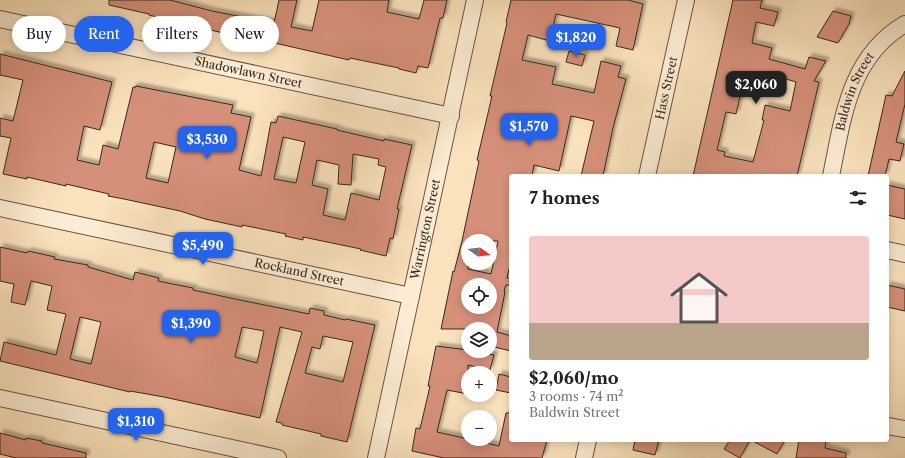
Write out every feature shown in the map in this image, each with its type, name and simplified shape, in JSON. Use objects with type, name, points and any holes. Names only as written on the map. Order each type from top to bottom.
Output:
[{"type":"street","name":"Warrington Street","points":[[376,458],[475,0]]},
{"type":"street","name":"Hass Street","points":[[647,174],[686,0]]},
{"type":"street","name":"Shadowlawn Street","points":[[0,19],[450,116]]},
{"type":"street","name":"Baldwin Street","points":[[831,174],[846,104],[854,81],[866,60],[881,42],[905,24]]},
{"type":"street","name":"Rockland Street","points":[[0,208],[411,296]]},
{"type":"street","points":[[889,250],[905,254]]},
{"type":"street","points":[[0,398],[278,458]]},
{"type":"street","points":[[889,426],[905,429]]},
{"type":"street","points":[[584,458],[588,442]]},
{"type":"building","points":[[109,0],[170,0],[238,16],[220,16],[220,32],[212,30],[212,16],[153,16],[109,5]]},
{"type":"building","points":[[279,0],[297,0],[291,27],[312,31],[319,0],[389,0],[387,12],[419,19],[424,0],[447,0],[443,18],[440,18],[428,68],[418,66],[416,73],[350,58],[349,60],[279,44],[279,16],[276,16]]},
{"type":"building","points":[[511,0],[628,0],[643,4],[633,50],[616,46],[620,28],[556,14],[550,41],[528,35],[522,60],[556,67],[552,84],[594,93],[601,61],[621,66],[618,77],[626,79],[613,128],[603,174],[581,174],[594,121],[571,116],[559,171],[534,165],[532,174],[509,174],[509,270],[507,278],[509,278],[509,285],[506,285],[504,291],[497,332],[497,322],[461,322],[461,329],[441,329],[453,271],[454,272],[461,245],[461,270],[473,270],[491,274],[492,270],[497,270],[497,234],[463,234],[479,161],[477,160],[492,96],[490,96]]},
{"type":"building","points":[[733,0],[762,0],[760,8],[778,12],[774,26],[756,22],[752,43],[772,48],[769,59],[805,69],[809,57],[826,61],[814,81],[819,82],[797,174],[693,174]],"holes":[[[763,72],[796,82],[790,111],[765,105],[762,120],[764,120],[753,162],[724,156],[725,152],[717,150],[726,112],[736,114],[741,92],[758,96]]]},
{"type":"building","points":[[833,11],[851,16],[849,24],[838,43],[817,37]]},
{"type":"building","points":[[569,51],[585,55],[582,66],[566,62]]},
{"type":"building","points":[[0,54],[112,82],[100,130],[84,126],[77,160],[99,165],[103,145],[118,149],[133,87],[136,86],[233,105],[231,113],[251,117],[239,170],[261,176],[271,122],[276,123],[278,116],[384,141],[384,139],[412,145],[397,209],[399,209],[393,239],[390,238],[386,256],[360,250],[361,249],[303,237],[303,240],[285,236],[286,234],[205,219],[180,211],[108,196],[109,194],[66,184],[66,186],[27,177],[27,179],[3,174],[11,138],[0,136],[0,118],[13,121],[23,80],[0,75]],"holes":[[[283,137],[305,142],[296,183],[274,179]],[[154,142],[176,147],[168,183],[146,178]],[[353,154],[379,159],[378,165],[386,167],[379,200],[351,193],[345,220],[323,215],[328,189],[312,185],[317,160],[339,165],[338,184],[351,185]]]},
{"type":"building","points":[[905,71],[905,104],[896,142],[904,144],[900,161],[889,159],[885,174],[868,174],[886,95],[892,96]]},
{"type":"building","points":[[889,185],[905,189],[905,219],[889,215]]},
{"type":"building","points":[[0,247],[27,253],[28,251],[55,257],[54,259],[88,265],[88,267],[133,280],[135,272],[159,278],[158,281],[193,288],[193,290],[309,314],[310,308],[324,311],[324,315],[375,325],[347,442],[321,436],[321,434],[282,425],[282,423],[276,422],[302,332],[280,327],[260,418],[164,397],[130,392],[0,361],[4,342],[56,355],[66,314],[47,310],[52,286],[31,281],[25,305],[11,302],[14,284],[0,281]],"holes":[[[80,317],[101,322],[91,364],[70,359]],[[242,327],[264,331],[257,363],[235,357]],[[323,336],[353,342],[343,382],[305,373],[312,347],[320,349]]]},
{"type":"building","points":[[889,285],[905,289],[905,311],[889,307]]},
{"type":"building","points":[[497,332],[509,335],[509,351],[497,348]]},
{"type":"building","points":[[436,346],[461,349],[461,358],[493,358],[491,366],[461,366],[461,393],[447,390],[437,432],[461,437],[461,446],[499,446],[506,413],[509,413],[509,442],[546,442],[542,458],[444,458],[412,451],[416,428],[420,429],[430,386],[428,386]]},
{"type":"building","points":[[499,374],[509,376],[509,393],[497,390]]},
{"type":"building","points":[[0,433],[26,440],[26,438],[42,441],[42,443],[86,453],[86,458],[16,458],[0,454]]},
{"type":"building","points":[[635,442],[658,442],[655,455],[633,450]]},
{"type":"building","points":[[729,442],[749,442],[740,458],[724,449]]},
{"type":"building","points":[[755,442],[784,442],[777,454]]},
{"type":"building","points":[[799,442],[826,442],[825,448],[846,453],[846,458],[796,458]]}]
